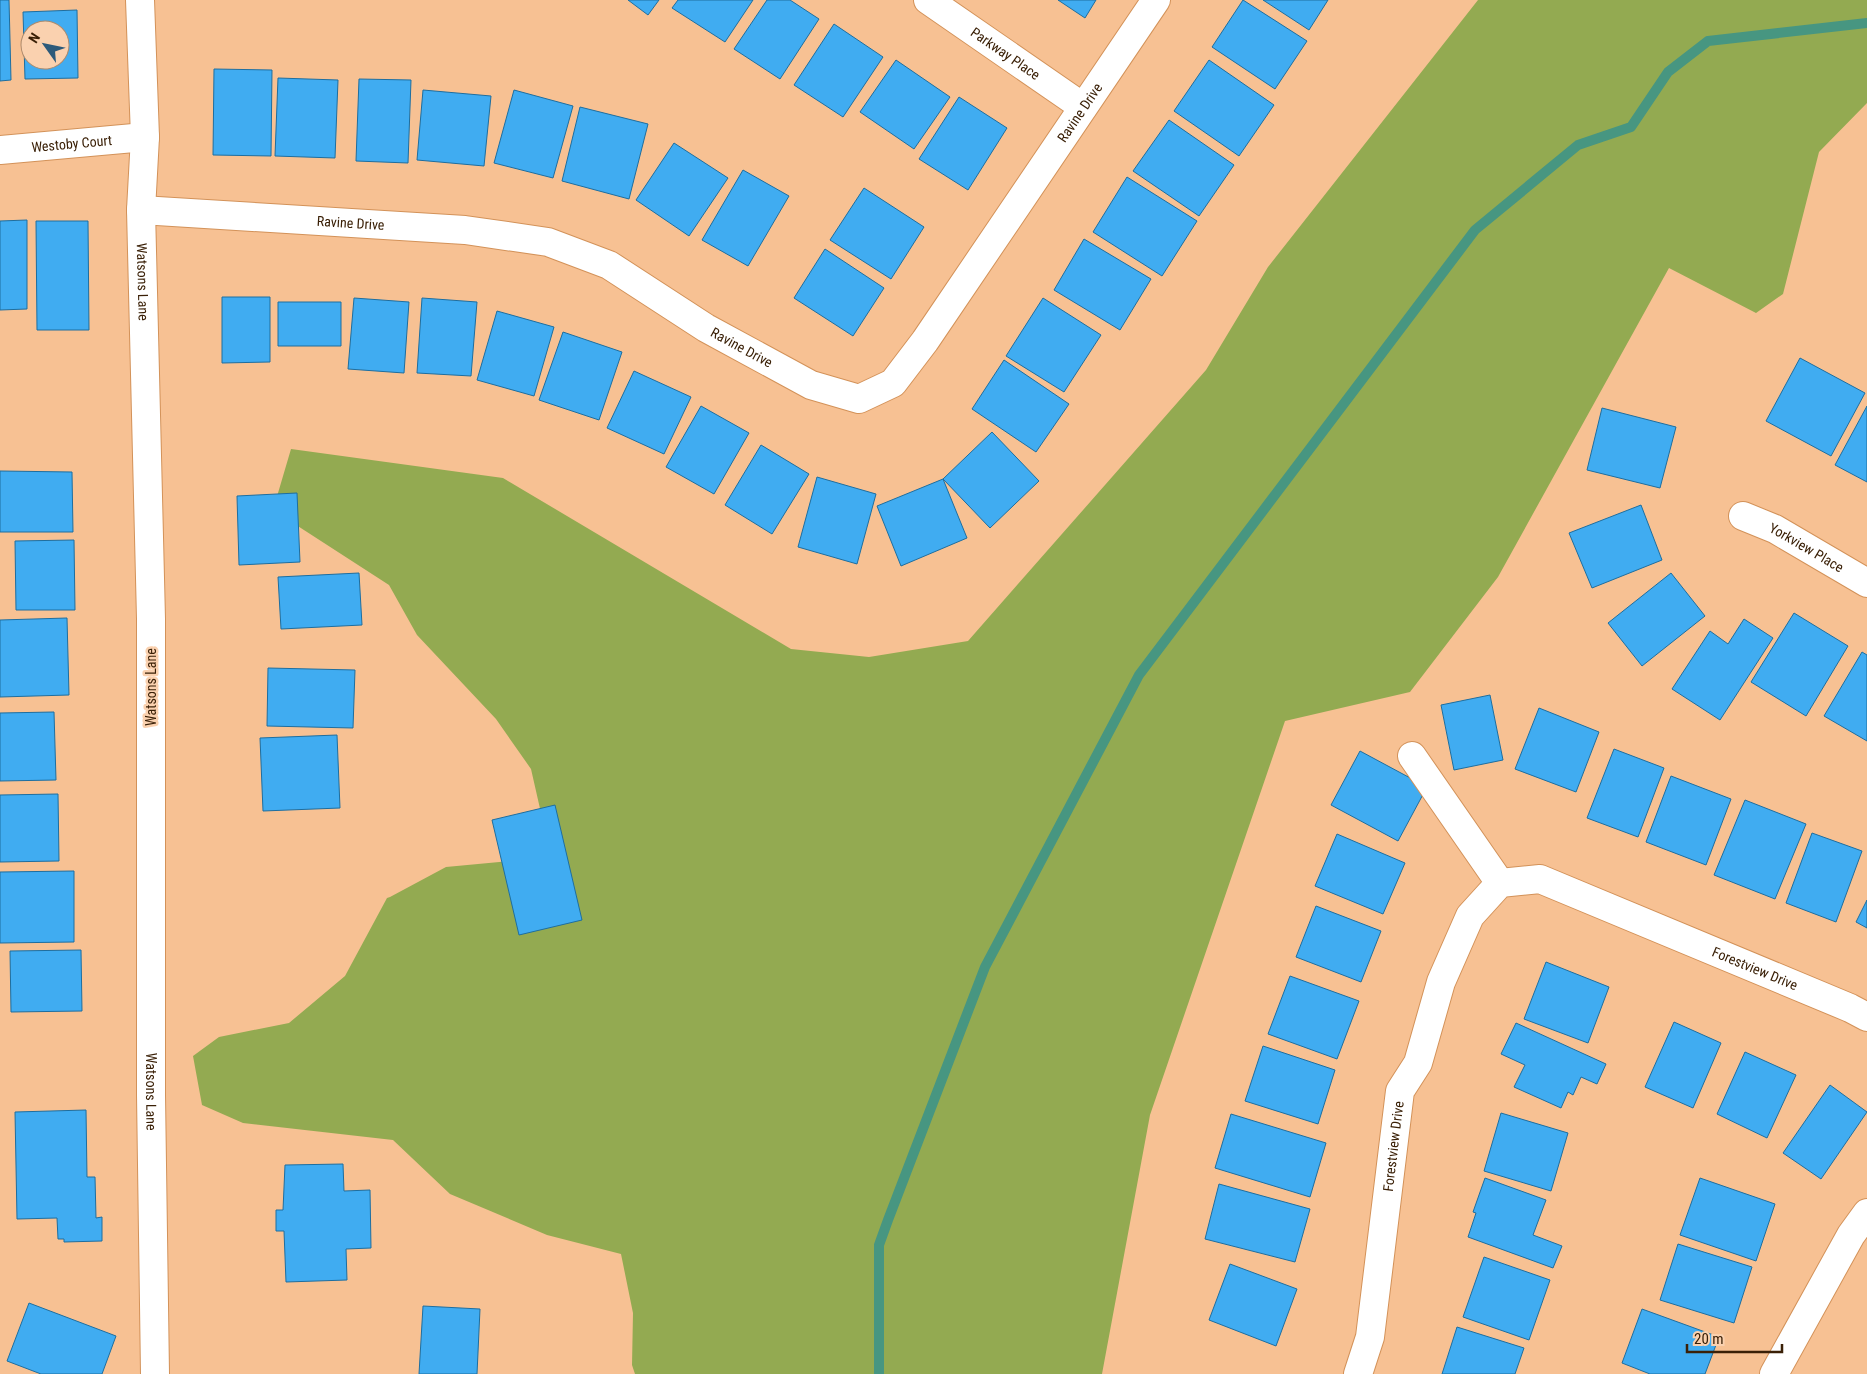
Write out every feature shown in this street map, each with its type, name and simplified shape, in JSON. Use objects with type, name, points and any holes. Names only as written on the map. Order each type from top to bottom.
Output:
[{"type":"street","name":"Watsons Lane","points":[[140,0],[145,137],[141,210],[151,619],[151,1095],[155,1374]]},
{"type":"street","name":"Parkway Place","points":[[928,0],[1082,107]]},
{"type":"street","name":"Ravine Drive","points":[[141,210],[465,230],[548,242],[609,265],[706,328],[811,386],[859,399],[893,383],[925,341],[1156,0]]},
{"type":"street","name":"Westoby Court","points":[[0,150],[145,137]]},
{"type":"street","name":"Yorkview Place","points":[[1743,516],[1775,529],[1867,583]]},
{"type":"street","points":[[1412,756],[1500,883]]},
{"type":"street","name":"Forestview Drive","points":[[1358,1374],[1370,1337],[1400,1091],[1418,1062],[1441,982],[1470,916],[1500,883],[1540,879],[1867,1017]]},
{"type":"street","points":[[1774,1374],[1852,1235],[1867,1213]]},
{"type":"green space","points":[[1478,0],[1867,0],[1867,103],[1819,152],[1783,294],[1756,313],[1669,268],[1498,577],[1410,692],[1285,721],[1150,1115],[1102,1374],[635,1374],[632,1365],[633,1313],[621,1254],[547,1235],[450,1194],[393,1140],[243,1123],[202,1105],[193,1056],[219,1037],[289,1023],[345,976],[387,898],[446,867],[551,857],[531,769],[496,719],[417,635],[389,585],[273,510],[291,449],[503,478],[791,649],[869,657],[968,641],[1206,370],[1268,267]]},
{"type":"building","points":[[0,0],[9,0],[11,80],[0,81]]},
{"type":"building","points":[[628,0],[659,0],[648,15]]},
{"type":"building","points":[[678,0],[753,0],[725,42],[672,8]]},
{"type":"building","points":[[767,0],[790,0],[819,19],[780,79],[734,49]]},
{"type":"building","points":[[1058,0],[1096,0],[1085,18]]},
{"type":"building","points":[[1243,0],[1307,41],[1275,89],[1212,47]]},
{"type":"building","points":[[1263,0],[1328,0],[1309,30]]},
{"type":"building","points":[[77,10],[78,78],[25,79],[25,70],[70,70],[70,20],[23,20],[23,12]]},
{"type":"building","points":[[834,24],[883,57],[843,117],[794,85]]},
{"type":"building","points":[[896,60],[950,97],[914,149],[860,112]]},
{"type":"building","points":[[1209,60],[1274,105],[1239,156],[1174,111]]},
{"type":"building","points":[[214,69],[272,70],[271,156],[213,155]]},
{"type":"building","points":[[278,78],[338,80],[335,158],[275,156]]},
{"type":"building","points":[[359,79],[411,80],[408,163],[356,161]]},
{"type":"building","points":[[423,90],[491,96],[484,166],[417,160]]},
{"type":"building","points":[[514,90],[573,106],[553,178],[494,163]]},
{"type":"building","points":[[959,97],[1007,128],[968,190],[919,159]]},
{"type":"building","points":[[580,107],[648,124],[629,199],[562,181]]},
{"type":"building","points":[[1169,120],[1234,165],[1199,216],[1133,171]]},
{"type":"building","points":[[674,143],[728,178],[689,236],[636,200]]},
{"type":"building","points":[[743,170],[789,196],[748,266],[702,240]]},
{"type":"building","points":[[1127,177],[1197,221],[1162,276],[1093,232]]},
{"type":"building","points":[[864,188],[924,227],[891,279],[830,240]]},
{"type":"building","points":[[27,220],[27,309],[0,310],[0,221]]},
{"type":"building","points":[[36,221],[88,221],[89,330],[37,330]]},
{"type":"building","points":[[1084,239],[1151,279],[1120,330],[1054,290]]},
{"type":"building","points":[[825,249],[884,288],[853,336],[794,298]]},
{"type":"building","points":[[222,297],[270,297],[270,362],[222,363]]},
{"type":"building","points":[[354,298],[409,302],[404,373],[348,369]]},
{"type":"building","points":[[422,298],[477,302],[471,376],[417,373]]},
{"type":"building","points":[[1043,298],[1101,335],[1064,392],[1006,356]]},
{"type":"building","points":[[278,302],[341,302],[341,346],[278,346]]},
{"type":"building","points":[[497,311],[554,327],[534,396],[477,380]]},
{"type":"building","points":[[563,332],[622,352],[599,420],[539,400]]},
{"type":"building","points":[[1800,358],[1865,393],[1831,456],[1766,421]]},
{"type":"building","points":[[1004,360],[1069,404],[1036,452],[972,409]]},
{"type":"building","points":[[634,371],[691,397],[664,454],[607,428]]},
{"type":"building","points":[[701,406],[749,433],[714,494],[666,467]]},
{"type":"building","points":[[1867,406],[1867,482],[1835,465]]},
{"type":"building","points":[[1602,408],[1676,427],[1660,488],[1587,470]]},
{"type":"building","points":[[992,432],[1039,481],[990,528],[943,479]]},
{"type":"building","points":[[761,445],[809,474],[772,534],[725,505]]},
{"type":"building","points":[[0,471],[72,472],[73,532],[0,532]]},
{"type":"building","points":[[817,477],[876,494],[857,564],[798,547]]},
{"type":"building","points":[[943,479],[967,538],[901,566],[877,506]]},
{"type":"building","points":[[297,493],[300,562],[239,565],[237,496]]},
{"type":"building","points":[[1641,505],[1662,560],[1592,588],[1569,533]]},
{"type":"building","points":[[74,540],[75,610],[16,610],[15,541]]},
{"type":"building","points":[[359,573],[362,625],[281,629],[278,577]]},
{"type":"building","points":[[1671,573],[1705,616],[1642,666],[1608,623]]},
{"type":"building","points":[[1794,613],[1848,646],[1806,716],[1751,682]]},
{"type":"building","points":[[67,618],[69,695],[0,697],[0,620]]},
{"type":"building","points":[[1744,619],[1773,638],[1720,720],[1672,689],[1710,631],[1728,644]]},
{"type":"building","points":[[1862,652],[1867,655],[1867,741],[1824,716]]},
{"type":"building","points":[[268,668],[355,670],[353,728],[267,726]]},
{"type":"building","points":[[1490,695],[1503,760],[1454,770],[1441,705]]},
{"type":"building","points":[[1539,708],[1599,732],[1576,792],[1515,769]]},
{"type":"building","points":[[54,712],[56,780],[0,781],[0,713]]},
{"type":"building","points":[[337,735],[340,808],[263,811],[260,738]]},
{"type":"building","points":[[1614,749],[1664,768],[1638,837],[1587,818]]},
{"type":"building","points":[[1360,751],[1427,787],[1398,841],[1331,805]]},
{"type":"building","points":[[1671,776],[1731,799],[1706,865],[1646,842]]},
{"type":"building","points":[[58,794],[59,861],[0,862],[0,795]]},
{"type":"building","points":[[1745,800],[1806,824],[1775,899],[1714,875]]},
{"type":"building","points":[[555,805],[582,920],[519,935],[492,820]]},
{"type":"building","points":[[1812,833],[1862,851],[1836,922],[1786,903]]},
{"type":"building","points":[[1337,834],[1405,863],[1383,914],[1315,886]]},
{"type":"building","points":[[74,871],[74,942],[0,943],[0,872]]},
{"type":"building","points":[[1867,900],[1867,928],[1856,922]]},
{"type":"building","points":[[1316,906],[1381,931],[1361,982],[1296,957]]},
{"type":"building","points":[[81,950],[82,1011],[11,1012],[10,951]]},
{"type":"building","points":[[1546,962],[1609,987],[1588,1043],[1524,1019]]},
{"type":"building","points":[[1290,976],[1359,1001],[1337,1059],[1268,1034]]},
{"type":"building","points":[[1674,1022],[1721,1043],[1693,1108],[1645,1087]]},
{"type":"building","points":[[1516,1023],[1606,1064],[1597,1084],[1581,1077],[1573,1095],[1568,1092],[1561,1108],[1514,1087],[1525,1065],[1501,1054]]},
{"type":"building","points":[[1263,1046],[1335,1070],[1318,1124],[1245,1101]]},
{"type":"building","points":[[1745,1052],[1796,1075],[1767,1138],[1717,1114]]},
{"type":"building","points":[[1830,1085],[1867,1112],[1821,1179],[1783,1153]]},
{"type":"building","points":[[86,1110],[87,1177],[95,1177],[96,1218],[102,1217],[102,1241],[64,1242],[64,1239],[58,1239],[57,1218],[17,1219],[15,1112]]},
{"type":"building","points":[[1501,1113],[1568,1133],[1551,1191],[1484,1171]]},
{"type":"building","points":[[1231,1114],[1326,1143],[1310,1197],[1215,1168]]},
{"type":"building","points":[[343,1164],[344,1191],[370,1190],[371,1248],[346,1249],[347,1280],[286,1282],[284,1231],[276,1231],[276,1210],[283,1210],[285,1165]]},
{"type":"building","points":[[1485,1178],[1546,1200],[1533,1235],[1562,1246],[1553,1268],[1468,1237],[1476,1213],[1473,1212]]},
{"type":"building","points":[[1700,1178],[1775,1204],[1756,1261],[1680,1235]]},
{"type":"building","points":[[1219,1184],[1310,1209],[1295,1262],[1205,1239]]},
{"type":"building","points":[[1678,1244],[1752,1267],[1734,1323],[1660,1300]]},
{"type":"building","points":[[1484,1257],[1550,1280],[1529,1340],[1463,1317]]},
{"type":"building","points":[[1230,1264],[1297,1289],[1276,1346],[1209,1320]]},
{"type":"building","points":[[29,1303],[116,1336],[102,1374],[41,1374],[7,1361]]},
{"type":"building","points":[[423,1306],[480,1309],[477,1374],[419,1374]]},
{"type":"building","points":[[1642,1309],[1719,1337],[1705,1374],[1650,1374],[1622,1363]]},
{"type":"building","points":[[1457,1327],[1524,1348],[1515,1374],[1442,1374]]},
{"type":"waterway","points":[[879,1374],[879,1245],[888,1220],[985,967],[1139,675],[1475,230],[1578,145],[1631,127],[1668,72],[1708,41],[1867,23]]}]
